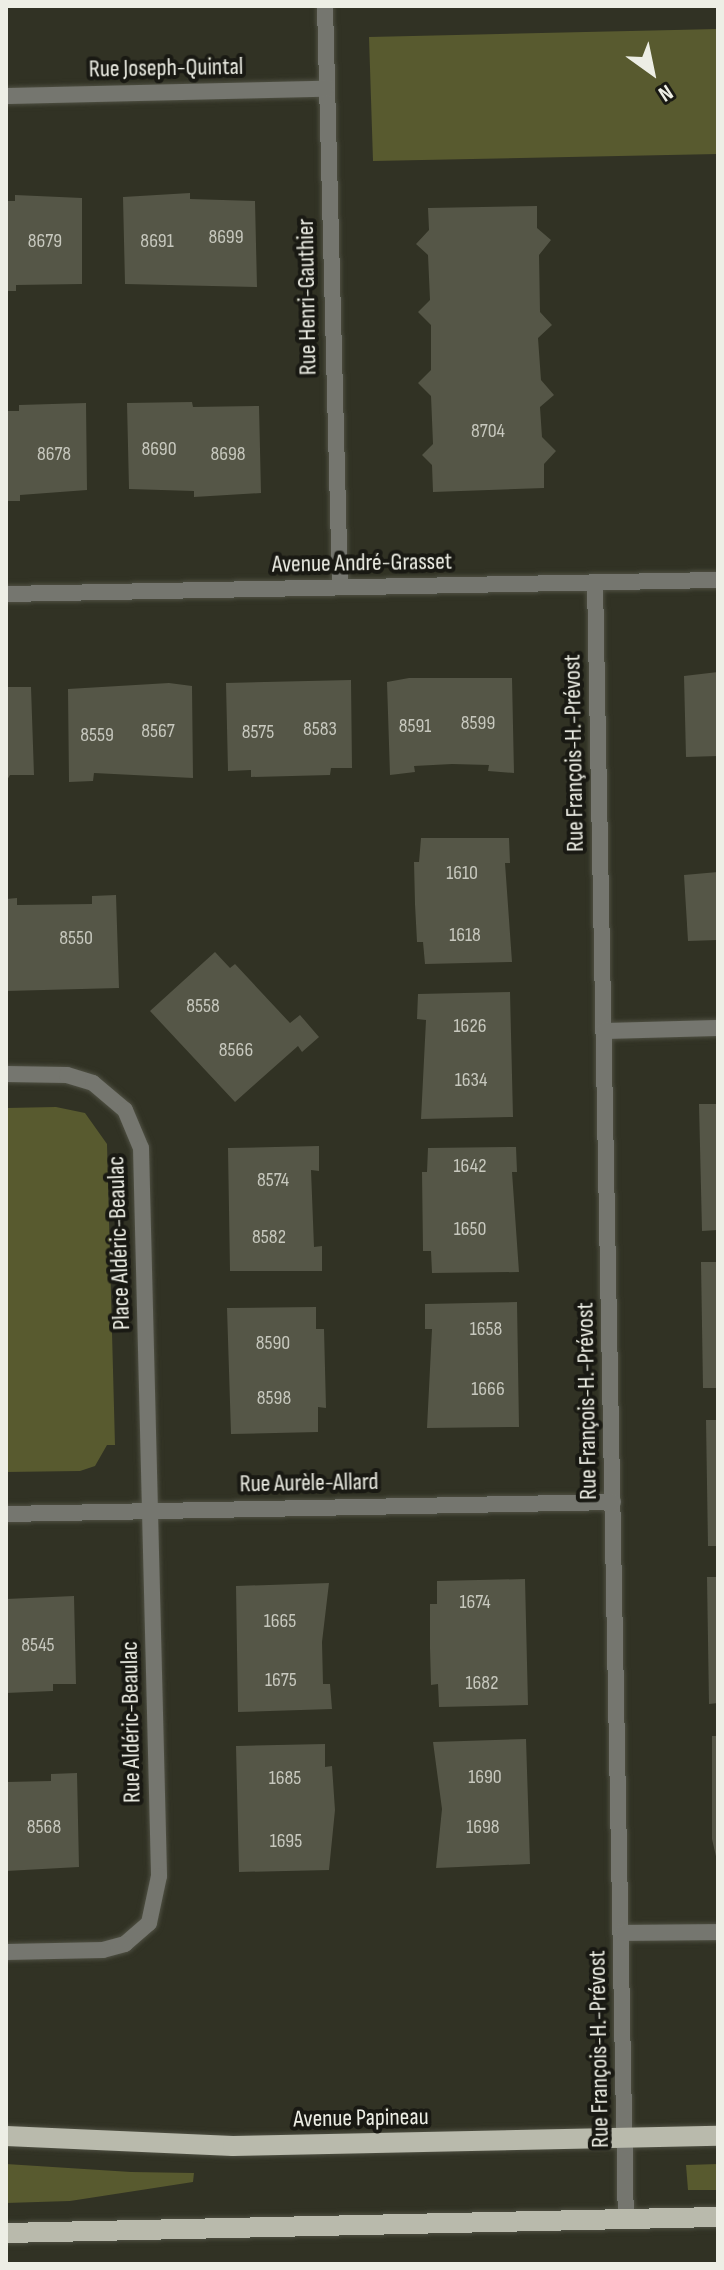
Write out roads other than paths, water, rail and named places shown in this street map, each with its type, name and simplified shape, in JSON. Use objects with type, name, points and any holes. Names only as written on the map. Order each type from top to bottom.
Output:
[{"type":"main road","name":"Avenue Papineau","points":[[6,2136],[233,2146],[718,2136]]},
{"type":"main road","points":[[6,2233],[718,2217]]},
{"type":"street","name":"Rue Henri-Gauthier","points":[[325,6],[340,587]]},
{"type":"street","name":"Rue Joseph-Quintal","points":[[6,96],[326,89]]},
{"type":"street","name":"Avenue André-Grasset","points":[[6,594],[718,580]]},
{"type":"street","name":"Rue François-H.-Prévost","points":[[595,582],[623,1933],[626,2219]]},
{"type":"street","points":[[604,1031],[718,1028]]},
{"type":"street","name":"Place Aldéric-Beaulac","points":[[6,1074],[67,1075],[93,1083],[116,1100],[138,1134],[143,1162],[150,1509]]},
{"type":"street","name":"Rue Aurèle-Allard","points":[[6,1514],[613,1502]]},
{"type":"street","name":"Rue Aldéric-Beaulac","points":[[6,1952],[116,1948],[143,1930],[154,1914],[159,1876],[150,1509]]},
{"type":"street","points":[[623,1933],[718,1932]]}]
